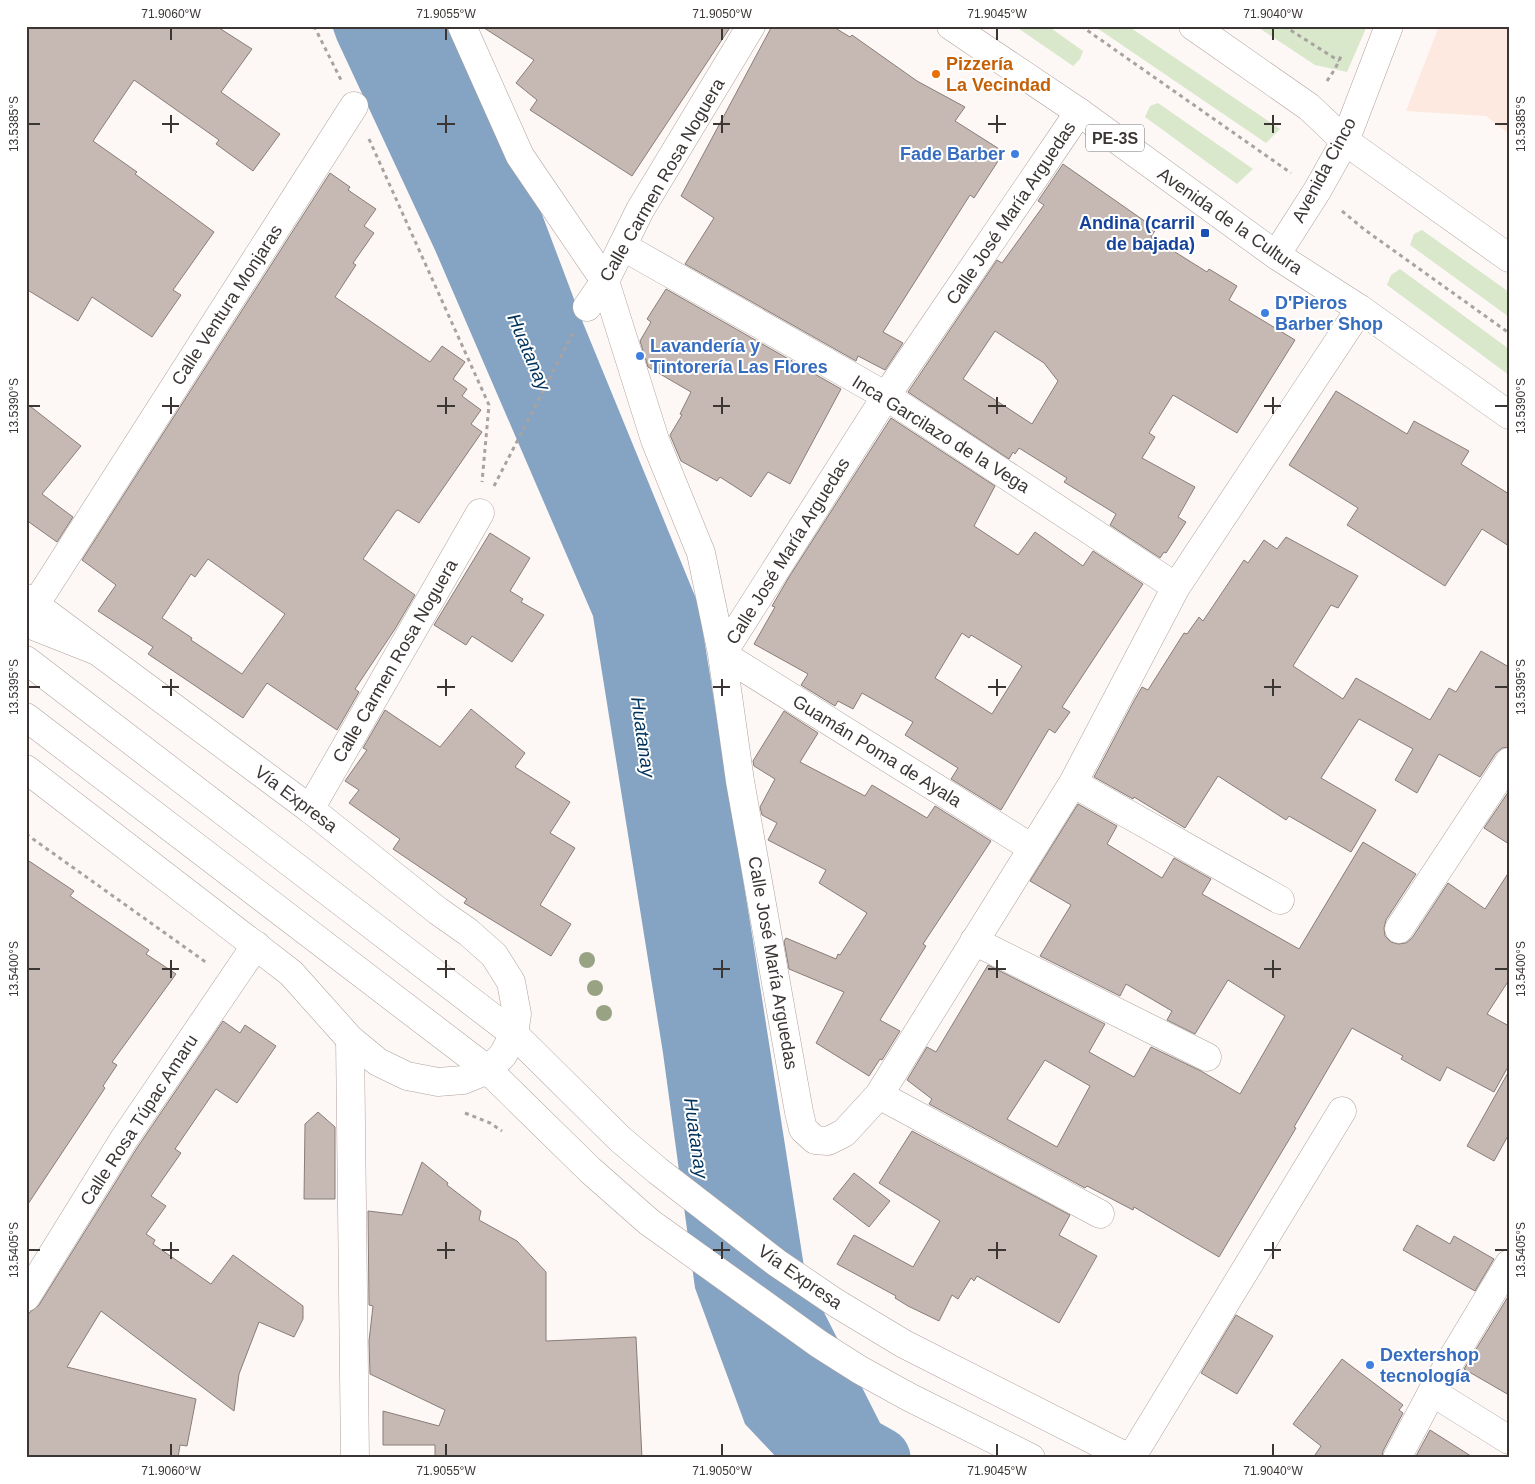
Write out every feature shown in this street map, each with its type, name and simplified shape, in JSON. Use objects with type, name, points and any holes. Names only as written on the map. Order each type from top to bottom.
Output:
[{"type":"main road","points":[[462,26],[520,156],[605,281],[655,440],[701,553],[722,654]]},
{"type":"main road","name":"Calle Carmen Rosa Noguera","points":[[587,307],[605,281],[640,210],[751,26]]},
{"type":"main road","name":"Avenida de la Cultura","points":[[951,26],[1079,112],[1276,255],[1360,309],[1509,415]]},
{"type":"main road","points":[[1193,26],[1309,107],[1345,140],[1509,258]]},
{"type":"main road","name":"Avenida Cinco","points":[[1276,255],[1317,191],[1345,140],[1389,26]]},
{"type":"main road","name":"Calle Ventura Monjaras","points":[[29,609],[354,106]]},
{"type":"main road","name":"Calle José María Arguedas","points":[[1079,112],[886,396],[722,654],[742,791],[799,1112],[803,1129],[815,1140],[828,1141],[844,1133],[879,1096],[1072,783],[1176,587],[1360,309]]},
{"type":"main road","name":"Inca Garcilazo de la Vega","points":[[622,246],[886,396],[1176,587]]},
{"type":"main road","name":"Calle Carmen Rosa Noguera","points":[[310,809],[480,513]]},
{"type":"main road","name":"Vía Expresa","points":[[26,769],[291,973],[350,1039],[378,1062],[407,1076],[438,1082],[463,1080],[488,1070],[503,1055],[514,1034],[517,1014],[511,982],[494,955],[468,932],[438,911],[310,809],[97,651],[29,609]]},
{"type":"main road","name":"Guamán Poma de Ayala","points":[[722,654],[1032,848]]},
{"type":"main road","name":"Vía Expresa","points":[[26,660],[514,1034],[620,1139],[658,1172],[777,1263],[836,1303],[904,1344],[1130,1458]]},
{"type":"main road","points":[[26,717],[488,1070],[590,1170],[649,1222],[818,1344],[909,1397],[1031,1458]]},
{"type":"main road","points":[[1399,929],[1509,762]]},
{"type":"main road","points":[[1072,783],[1280,900]]},
{"type":"main road","points":[[974,941],[1207,1057]]},
{"type":"main road","name":"Calle Rosa Túpac Amaru","points":[[26,1297],[124,1139],[256,945]]},
{"type":"main road","points":[[350,1039],[355,1458]]},
{"type":"main road","points":[[879,1096],[1100,1214]]},
{"type":"main road","points":[[1130,1458],[1342,1111]]},
{"type":"main road","points":[[1397,1458],[1432,1392],[1509,1264]]},
{"type":"main road","points":[[1432,1392],[1509,1440]]},
{"type":"path","points":[[314,26],[354,106],[488,405],[480,513]]},
{"type":"path","points":[[1284,26],[1339,61]]},
{"type":"path","points":[[1309,107],[1335,69],[1343,52]]},
{"type":"path","points":[[480,513],[587,307]]},
{"type":"path","points":[[26,834],[232,980]]},
{"type":"shaded area","points":[[1439,26],[1509,26],[1509,134],[1486,116],[1406,111]]},
{"type":"green space","points":[[1015,26],[1048,26],[1083,51],[1080,59],[1073,66]]},
{"type":"green space","points":[[1094,26],[1128,26],[1280,129],[1266,143]]},
{"type":"green space","points":[[1256,26],[1367,26],[1347,72],[1315,65]]},
{"type":"green space","points":[[1158,103],[1253,169],[1237,184],[1145,117],[1150,106]]},
{"type":"green space","points":[[1422,230],[1509,292],[1509,317],[1410,245],[1414,234]]},
{"type":"green space","points":[[1400,269],[1509,349],[1509,375],[1387,285],[1391,275]]},
{"type":"water","name":"Huatanay","points":[[332,26],[429,26],[476,126],[555,335],[669,613],[776,1285],[857,1445],[880,1458],[777,1458],[745,1424],[695,1288],[663,1053],[593,616],[435,250]]},
{"type":"building","points":[[26,26],[216,26],[252,49],[221,92],[280,134],[253,171],[216,144],[219,140],[134,80],[93,141],[137,172],[135,174],[214,232],[173,290],[181,295],[152,337],[92,297],[78,321],[26,289]]},
{"type":"building","points":[[481,26],[731,26],[632,176],[530,110],[537,100],[516,83],[534,60]]},
{"type":"building","points":[[772,26],[832,26],[850,37],[852,35],[917,81],[965,107],[955,121],[1004,152],[974,198],[970,195],[883,332],[903,343],[885,370],[858,356],[856,361],[685,264],[714,218],[681,196]]},
{"type":"building","points":[[1063,164],[1156,229],[1151,237],[1207,272],[1209,269],[1237,286],[1229,300],[1295,340],[1237,433],[1173,395],[1149,433],[1155,437],[1142,458],[1195,487],[1178,517],[1186,522],[1166,553],[1164,552],[1160,558],[1110,525],[1116,514],[1064,482],[1067,478],[1019,448],[1015,454],[1013,452],[1009,459],[908,392],[997,260],[1002,263],[1044,205],[1038,201]],"holes":[[[995,331],[1044,363],[1058,381],[1032,424],[963,379]]]},
{"type":"building","points":[[330,173],[350,187],[348,190],[376,209],[364,226],[374,233],[353,263],[356,265],[335,297],[430,362],[442,346],[465,362],[453,379],[467,389],[462,396],[481,410],[471,424],[482,432],[419,523],[398,510],[396,511],[363,559],[415,595],[355,689],[359,692],[337,730],[267,683],[243,718],[148,654],[153,647],[98,611],[116,585],[82,560]],"holes":[[[208,559],[285,614],[242,674],[162,618],[191,574],[195,577]]]},
{"type":"building","points":[[666,289],[841,389],[790,484],[768,472],[751,497],[720,477],[717,481],[681,461],[670,435],[682,415],[680,414],[691,392],[648,367],[640,341],[651,322],[647,319]]},
{"type":"building","points":[[1336,391],[1407,434],[1414,421],[1469,451],[1461,464],[1509,494],[1509,546],[1482,529],[1445,586],[1347,525],[1358,508],[1289,465]]},
{"type":"building","points":[[26,403],[81,446],[42,494],[73,517],[57,542],[26,520]]},
{"type":"building","points":[[891,418],[995,486],[974,526],[1018,555],[1035,532],[1083,566],[1093,551],[1143,584],[1062,707],[1070,712],[1055,733],[1049,729],[1001,810],[951,779],[958,768],[905,735],[913,722],[862,693],[853,709],[838,701],[835,706],[801,685],[808,674],[754,644],[775,607],[772,606]],"holes":[[[962,633],[969,638],[971,635],[1022,666],[992,714],[935,678]]]},
{"type":"building","points":[[490,533],[530,558],[510,591],[523,599],[521,602],[544,615],[512,662],[472,636],[466,645],[434,625]]},
{"type":"building","points":[[1286,537],[1358,576],[1338,608],[1331,605],[1293,666],[1343,699],[1356,678],[1430,720],[1449,688],[1456,692],[1481,651],[1509,667],[1509,747],[1502,748],[1496,753],[1480,777],[1439,754],[1417,793],[1395,780],[1413,749],[1359,719],[1321,778],[1376,810],[1351,852],[1289,816],[1286,820],[1218,776],[1185,828],[1134,797],[1133,799],[1094,777],[1142,687],[1148,690],[1184,633],[1187,634],[1199,617],[1203,621],[1244,560],[1248,563],[1264,540],[1277,549]]},
{"type":"building","points":[[471,709],[525,753],[515,767],[570,802],[550,833],[575,848],[540,905],[571,924],[551,956],[464,903],[467,899],[393,849],[400,839],[349,803],[359,790],[345,781],[367,750],[363,748],[385,710],[440,747]]},
{"type":"building","points":[[784,711],[818,733],[800,762],[865,796],[872,785],[927,818],[935,806],[991,841],[923,944],[926,946],[880,1020],[900,1031],[882,1060],[880,1059],[869,1076],[816,1043],[844,992],[789,969],[784,941],[786,938],[836,959],[867,913],[819,883],[826,870],[768,840],[777,823],[762,815],[760,807],[775,779],[754,766],[753,761]]},
{"type":"building","points":[[1509,791],[1509,844],[1484,828]]},
{"type":"building","points":[[1078,804],[1117,826],[1107,844],[1162,878],[1174,858],[1211,879],[1202,894],[1299,949],[1363,842],[1416,874],[1386,920],[1385,936],[1391,942],[1398,944],[1406,943],[1412,938],[1448,883],[1485,909],[1509,872],[1509,980],[1487,1014],[1509,1026],[1509,1065],[1494,1092],[1447,1067],[1440,1081],[1401,1059],[1403,1056],[1352,1028],[1294,1127],[1296,1128],[1219,1257],[1134,1207],[1133,1210],[1087,1186],[1085,1188],[929,1104],[932,1099],[907,1080],[927,1047],[936,1052],[988,965],[1105,1024],[1089,1052],[1134,1077],[1151,1047],[1201,1071],[1240,1094],[1285,1016],[1228,980],[1195,1034],[1167,1020],[1172,1011],[1126,984],[1120,996],[1040,956],[1071,905],[1030,881]],"holes":[[[1045,1060],[1090,1086],[1057,1147],[1007,1119]]]},
{"type":"building","points":[[26,859],[74,891],[70,896],[149,950],[146,954],[176,974],[112,1062],[117,1065],[103,1086],[105,1088],[26,1207]]},
{"type":"building","points":[[223,1021],[240,1033],[245,1025],[276,1046],[237,1103],[216,1089],[175,1149],[181,1153],[151,1196],[166,1206],[146,1234],[155,1240],[153,1244],[211,1284],[233,1255],[303,1306],[303,1319],[294,1337],[259,1322],[239,1374],[234,1411],[101,1311],[67,1367],[196,1399],[187,1446],[180,1445],[178,1458],[26,1458],[26,1318],[39,1305],[137,1148]]},
{"type":"building","points":[[1509,1071],[1509,1134],[1494,1161],[1467,1146]]},
{"type":"building","points":[[318,1112],[335,1127],[335,1199],[304,1199],[305,1124]]},
{"type":"building","points":[[912,1131],[1070,1215],[1059,1235],[1097,1256],[1059,1323],[977,1276],[974,1281],[971,1278],[958,1299],[952,1295],[939,1321],[908,1306],[895,1298],[896,1296],[837,1264],[854,1235],[913,1267],[940,1221],[879,1183]]},
{"type":"building","points":[[422,1162],[448,1183],[447,1185],[481,1211],[479,1220],[517,1241],[546,1272],[546,1341],[636,1337],[642,1458],[435,1456],[435,1445],[383,1445],[383,1411],[439,1426],[445,1410],[370,1374],[369,1341],[373,1306],[369,1305],[368,1211],[402,1215]]},
{"type":"building","points":[[854,1173],[890,1201],[869,1227],[833,1199]]},
{"type":"building","points":[[1417,1225],[1450,1244],[1454,1236],[1494,1259],[1475,1291],[1403,1250]]},
{"type":"building","points":[[1509,1295],[1509,1395],[1464,1369]]},
{"type":"building","points":[[1236,1315],[1273,1336],[1237,1394],[1201,1373]]},
{"type":"building","points":[[1342,1359],[1403,1405],[1399,1410],[1403,1413],[1383,1451],[1382,1458],[1313,1458],[1321,1446],[1293,1424]]},
{"type":"building","points":[[1430,1430],[1474,1458],[1415,1458]]},
{"type":"waterway","points":[[429,26],[476,126],[555,335],[669,613],[776,1285],[857,1445],[880,1458]]},
{"type":"place","name":"Pizzería La Vecindad","points":[[936,74]]},
{"type":"place","name":"Fade Barber","points":[[1015,154]]},
{"type":"place","name":"Andina (carril de bajada)","points":[[1205,233]]},
{"type":"place","name":"D'Pieros Barber Shop","points":[[1265,313]]},
{"type":"place","name":"Lavandería y Tintorería Las Flores","points":[[640,356]]},
{"type":"place","name":"Dextershop tecnología","points":[[1370,1365]]}]
